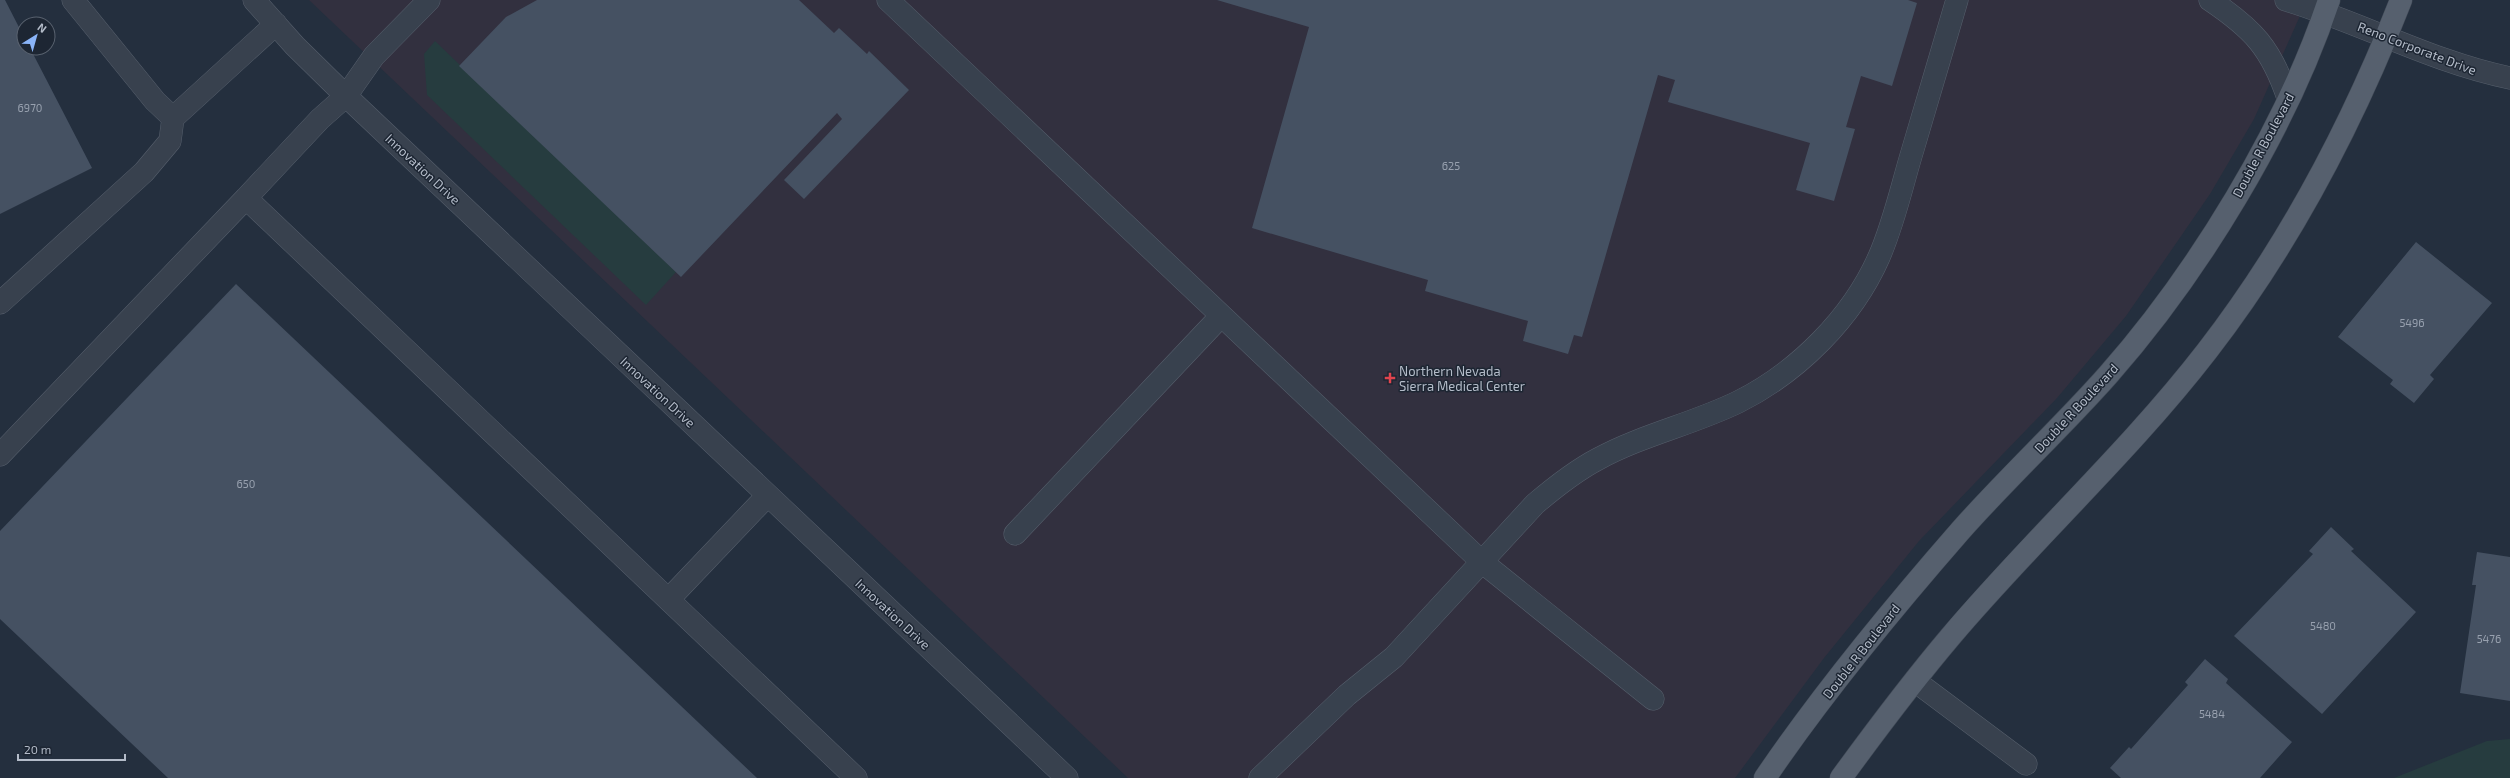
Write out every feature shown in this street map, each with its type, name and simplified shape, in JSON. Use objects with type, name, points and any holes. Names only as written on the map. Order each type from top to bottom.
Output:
[{"type":"main road","points":[[1841,778],[1967,618],[2160,408],[2249,294],[2292,226],[2338,144],[2387,37],[2401,0]]},
{"type":"main road","name":"Double R Boulevard","points":[[1765,778],[1831,689],[1919,579],[1963,528],[2109,374],[2156,317],[2195,261],[2234,200],[2265,146],[2288,98],[2327,6]]},
{"type":"street","points":[[73,0],[155,101],[173,118]]},
{"type":"street","name":"Innovation Drive","points":[[254,0],[346,96],[1067,778]]},
{"type":"street","points":[[0,455],[320,120],[346,96],[374,56],[429,0]]},
{"type":"street","points":[[888,0],[1482,562],[1653,699]]},
{"type":"street","points":[[1260,778],[1347,695],[1394,657],[1535,504],[1576,471],[1622,448],[1739,401],[1770,383],[1794,365],[1835,325],[1866,282],[1888,232],[1957,0]]},
{"type":"street","points":[[2210,0],[2242,22],[2255,36],[2280,74],[2288,98]]},
{"type":"street","name":"Reno Corporate Drive","points":[[2286,0],[2327,6],[2387,37],[2470,70],[2510,78]]},
{"type":"street","points":[[0,303],[144,172],[170,141],[173,118],[276,24]]},
{"type":"street","points":[[246,198],[856,778]]},
{"type":"street","points":[[1015,534],[1221,316]]},
{"type":"street","points":[[669,600],[768,496]]},
{"type":"street","points":[[1916,681],[2026,764]]},
{"type":"shaded area","name":"Northern Nevada Sierra Medical Center","points":[[309,0],[2302,0],[2299,18],[2254,119],[2210,194],[2126,316],[2057,398],[1919,541],[1824,658],[1735,778],[1128,778]]},
{"type":"green space","points":[[435,41],[676,272],[646,305],[427,95],[424,54]]},
{"type":"green space","points":[[2510,739],[2510,778],[2394,778],[2487,741]]},
{"type":"building","points":[[0,0],[5,0],[16,21],[16,56],[34,56],[92,168],[0,214]]},
{"type":"building","points":[[537,0],[799,0],[834,33],[839,28],[867,54],[869,51],[909,90],[804,199],[784,180],[842,119],[837,113],[681,277],[459,66],[506,17]]},
{"type":"building","points":[[1217,0],[1908,0],[1917,3],[1892,86],[1861,76],[1846,127],[1855,129],[1834,201],[1796,190],[1810,143],[1668,102],[1675,80],[1658,75],[1582,337],[1574,335],[1568,354],[1523,341],[1528,321],[1425,291],[1428,280],[1252,228],[1309,27]]},
{"type":"building","points":[[2416,242],[2492,303],[2430,375],[2434,379],[2414,403],[2390,384],[2393,380],[2338,337]]},
{"type":"building","points":[[236,284],[757,778],[168,778],[0,619],[0,531]]},
{"type":"building","points":[[2331,527],[2354,549],[2351,551],[2416,612],[2322,714],[2234,636],[2313,554],[2309,551]]},
{"type":"building","points":[[2477,552],[2510,557],[2510,701],[2460,693],[2476,585],[2472,585]]},
{"type":"building","points":[[2205,659],[2228,679],[2226,683],[2292,742],[2260,778],[2121,778],[2110,768],[2129,747],[2131,749],[2188,685],[2185,682]]},
{"type":"place","name":"Northern Nevada Sierra Medical Center","points":[[1390,378]]}]
